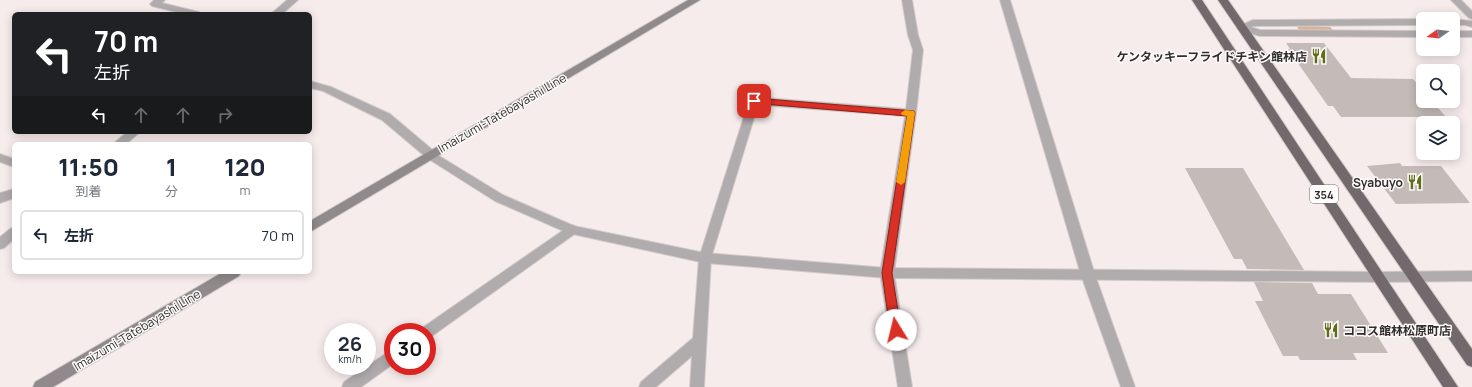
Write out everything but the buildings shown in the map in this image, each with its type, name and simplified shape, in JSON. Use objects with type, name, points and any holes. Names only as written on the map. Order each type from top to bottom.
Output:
[{"type":"highway","name":"354","points":[[1197,0],[1451,387]]},
{"type":"highway","name":"354","points":[[1223,0],[1472,361]]},
{"type":"main road","name":"Imaizumi-Tatebayashi Line","points":[[312,226],[695,0]]},
{"type":"main road","name":"Imaizumi-Tatebayashi Line","points":[[40,387],[231,274]]},
{"type":"street","points":[[160,0],[155,4],[188,12]]},
{"type":"street","points":[[278,12],[293,0]]},
{"type":"street","points":[[904,387],[887,273],[911,113],[918,50],[913,35],[907,0]]},
{"type":"street","points":[[1005,0],[1088,275],[1128,387]]},
{"type":"street","points":[[1456,0],[1472,16]]},
{"type":"street","points":[[1242,28],[1253,23],[1416,22]]},
{"type":"street","points":[[1460,22],[1472,24]]},
{"type":"street","points":[[1242,28],[1260,33],[1416,34]]},
{"type":"street","points":[[1460,34],[1472,34]]},
{"type":"street","points":[[312,85],[327,89],[386,117],[431,155],[499,198],[572,230],[704,258],[887,273],[1378,277],[1472,276]]},
{"type":"street","points":[[697,387],[698,342],[704,258],[754,101],[911,113]]},
{"type":"street","points":[[122,142],[132,134]]},
{"type":"street","points":[[0,158],[12,162]]},
{"type":"street","points":[[0,198],[12,194]]},
{"type":"street","points":[[436,326],[572,230]]},
{"type":"street","points":[[0,244],[12,234]]},
{"type":"street","points":[[646,387],[698,342]]},
{"type":"street","points":[[349,387],[384,362]]},
{"type":"shaded area","points":[[1297,27],[1330,27],[1334,31],[1306,32],[1299,30]]},
{"type":"slow traffic","points":[[901,182],[911,113],[905,113]]},
{"type":"place","name":"ケンタッキーフライドチキン館林店","points":[[1319,56]]},
{"type":"place","name":"Syabuyo","points":[[1415,182]]},
{"type":"place","name":"ココス館林松原町店","points":[[1331,330]]},
{"type":"route","points":[[754,101],[911,113],[887,273],[896,330]]}]
